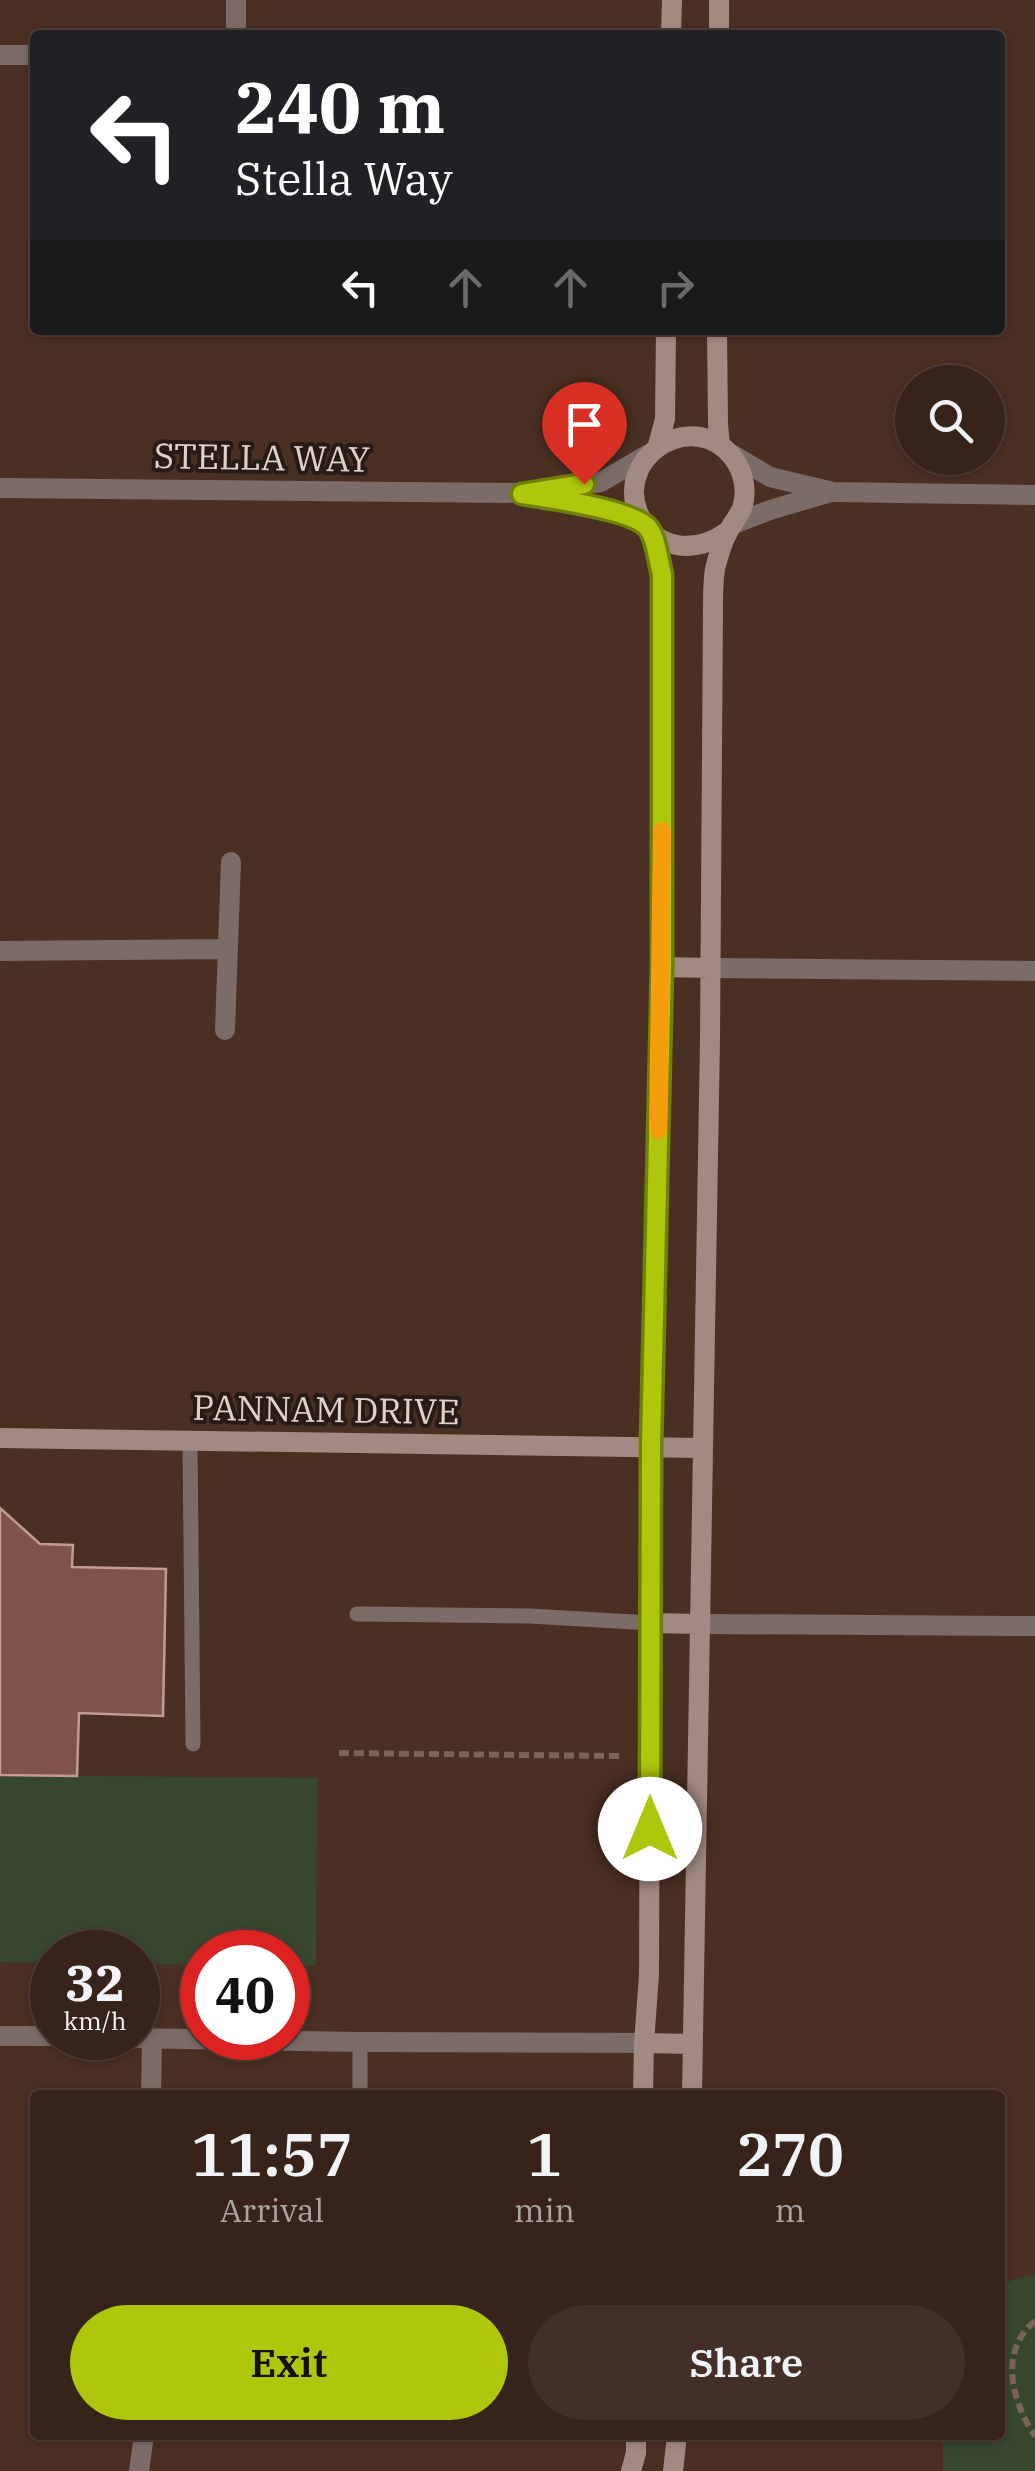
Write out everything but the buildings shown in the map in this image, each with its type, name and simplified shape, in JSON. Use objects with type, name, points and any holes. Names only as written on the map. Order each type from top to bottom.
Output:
[{"type":"street","points":[[236,0],[236,30]]},
{"type":"street","points":[[672,0],[672,30]]},
{"type":"street","points":[[719,30],[720,0]]},
{"type":"street","points":[[0,54],[30,55]]},
{"type":"street","points":[[643,2090],[649,1975],[651,1446],[662,967],[662,574],[648,527],[636,506],[634,488],[638,470],[666,419],[666,335]]},
{"type":"street","points":[[692,2090],[711,968],[713,607],[715,570],[743,506],[744,487],[740,468],[724,449],[718,424],[717,335]]},
{"type":"street","points":[[652,450],[678,437],[700,437],[770,477],[833,492],[1035,495]]},
{"type":"street","name":"STELLA WAY","points":[[0,488],[522,494],[602,482],[652,450]]},
{"type":"street","points":[[648,527],[666,542],[699,546],[770,510],[833,492]]},
{"type":"street","name":"STELLA WAY","points":[[522,494],[604,509],[648,527]]},
{"type":"street","points":[[225,1030],[232,862]]},
{"type":"street","points":[[0,951],[228,949]]},
{"type":"street","points":[[662,967],[1035,971]]},
{"type":"street","name":"PANNAM DRIVE","points":[[0,1438],[702,1448]]},
{"type":"street","points":[[650,1623],[1035,1626]]},
{"type":"street","points":[[0,2036],[30,2036]]},
{"type":"street","points":[[160,2038],[692,2044]]},
{"type":"street","points":[[151,2090],[152,2060]]},
{"type":"street","points":[[139,2471],[143,2440]]},
{"type":"street","points":[[631,2471],[636,2440]]},
{"type":"street","points":[[673,2471],[676,2440]]},
{"type":"lane","points":[[190,1440],[193,1744]]},
{"type":"lane","points":[[357,1614],[530,1616],[650,1623]]},
{"type":"lane","points":[[360,2042],[360,2090]]},
{"type":"path","points":[[338,1753],[650,1756]]},
{"type":"path","points":[[1035,2321],[1023,2332],[1016,2348],[1012,2377],[1018,2404],[1035,2436]]},
{"type":"green space","points":[[0,1775],[317,1778],[316,1966],[310,1966],[310,1930],[180,1930],[180,1965],[160,1964],[160,1930],[30,1930],[30,1963],[0,1962]]},
{"type":"green space","points":[[1035,2274],[1035,2471],[943,2471],[943,2440],[1005,2440],[1005,2283]]},
{"type":"slow traffic","points":[[658,1130],[662,831]]},
{"type":"route","points":[[584,484],[522,494],[604,509],[643,522],[652,532],[662,574],[662,967],[651,1446],[650,1829]]}]
